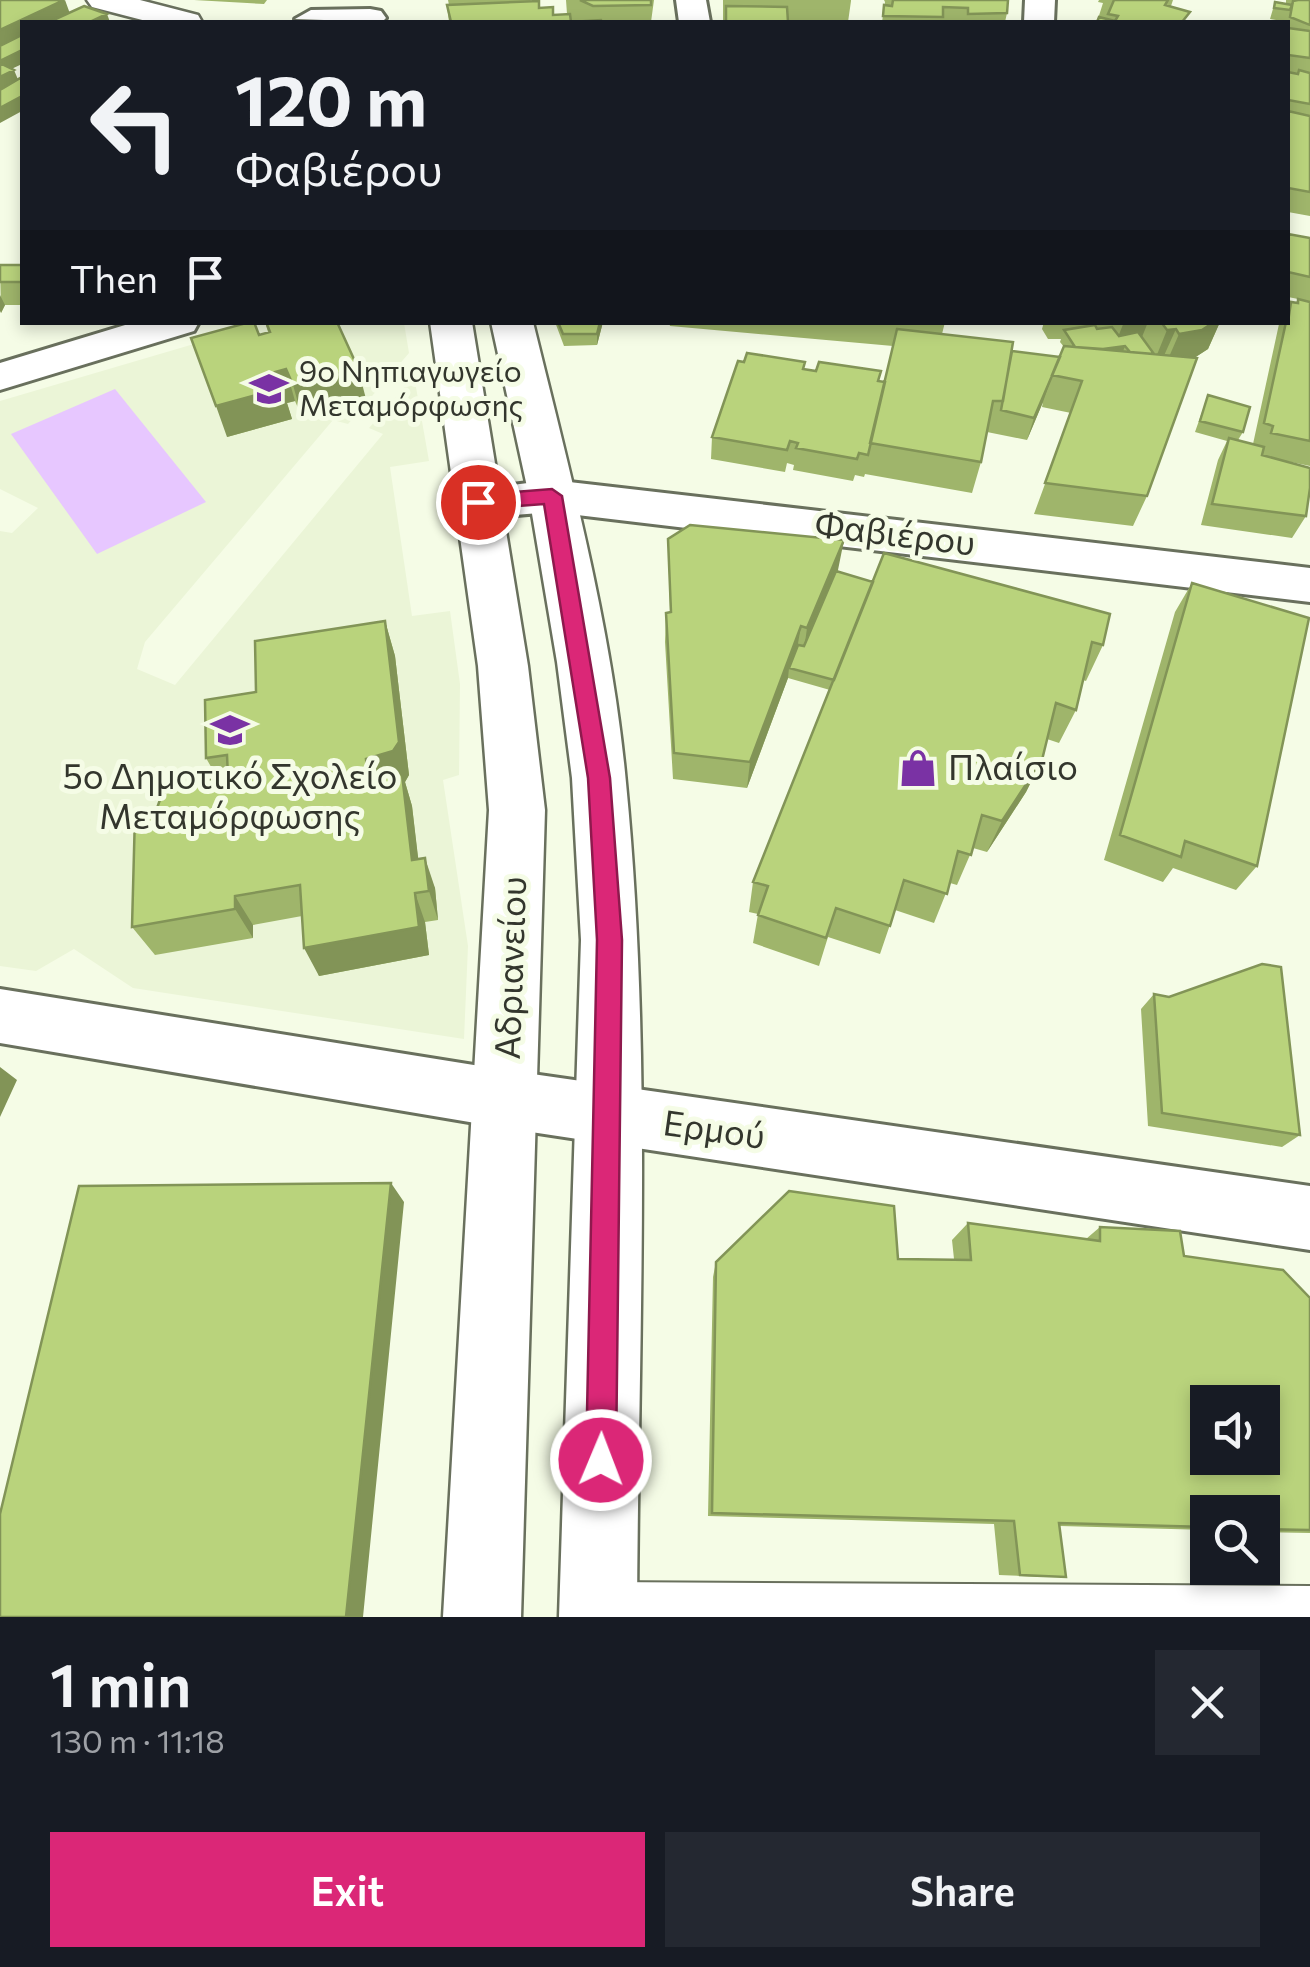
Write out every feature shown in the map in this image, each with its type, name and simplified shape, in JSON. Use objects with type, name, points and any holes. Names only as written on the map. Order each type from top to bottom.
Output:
[{"type":"street","points":[[103,0],[178,20]]},
{"type":"street","points":[[313,14],[372,14]]},
{"type":"street","points":[[0,377],[170,325]]},
{"type":"street","name":"Αδριανείου","points":[[451,325],[517,810],[482,1617]]},
{"type":"street","points":[[513,325],[552,496],[599,778],[610,940],[598,1609]]},
{"type":"street","name":"Φαβιέρου","points":[[478,502],[552,496],[1310,584]]},
{"type":"street","name":"Ερμού","points":[[0,1016],[505,1099],[1310,1218]]},
{"type":"lane","points":[[598,1609],[894,1610],[1310,1604]]},
{"type":"shaded area","name":"5ο Δημοτικό Σχολείο Μεταμόρφωσης","points":[[258,325],[404,325],[409,353],[348,424],[333,420],[145,642],[137,669],[175,685],[383,434],[369,428],[414,376],[429,461],[390,467],[412,616],[450,611],[460,684],[459,775],[443,780],[468,946],[464,1039],[133,988],[74,949],[36,971],[0,966],[0,531],[12,533],[38,508],[0,489],[0,401]]},
{"type":"shaded area","points":[[115,389],[206,502],[97,554],[11,434]]},
{"type":"building","points":[[0,0],[64,0],[20,20],[0,30]]},
{"type":"building","points":[[580,0],[651,0],[651,5],[593,6]]},
{"type":"building","points":[[893,0],[1008,0],[1007,13],[968,14],[968,8],[943,7],[943,17],[883,16],[884,5],[892,6]]},
{"type":"building","points":[[1114,0],[1168,0],[1165,5],[1190,12],[1184,20],[1116,20],[1118,16],[1108,14]]},
{"type":"building","points":[[1310,0],[1310,25],[1290,17],[1293,1]]},
{"type":"building","points":[[539,1],[539,8],[553,7],[553,15],[570,14],[571,20],[451,20],[447,5]]},
{"type":"building","points":[[1275,2],[1292,5],[1290,10],[1274,8]]},
{"type":"building","points":[[84,6],[107,14],[94,20],[53,20]]},
{"type":"building","points":[[726,6],[787,7],[788,20],[726,20]]},
{"type":"building","points":[[1290,28],[1310,31],[1310,58],[1290,55]]},
{"type":"building","points":[[20,36],[20,51],[0,61],[0,46]]},
{"type":"building","points":[[0,63],[14,70],[0,77]]},
{"type":"building","points":[[1299,70],[1310,73],[1310,104],[1290,100],[1290,72],[1298,74]]},
{"type":"building","points":[[20,78],[20,97],[0,108],[0,90]]},
{"type":"building","points":[[1290,111],[1310,116],[1310,192],[1290,188]]},
{"type":"building","points":[[1290,234],[1310,238],[1310,277],[1290,272]]},
{"type":"building","points":[[0,265],[20,265],[20,282],[0,282]]},
{"type":"building","points":[[1298,299],[1310,302],[1310,441],[1271,433],[1273,426],[1264,423],[1285,325],[1290,325],[1291,302],[1298,303]]},
{"type":"building","points":[[239,325],[255,325],[259,335],[270,332],[267,325],[338,325],[358,368],[293,385],[286,369],[275,372],[282,388],[216,406],[191,338]]},
{"type":"building","points":[[559,325],[599,325],[597,334],[563,334]]},
{"type":"building","points":[[1095,325],[1097,329],[1112,327],[1119,336],[1138,332],[1154,354],[1130,352],[1125,346],[1075,347],[1064,330]]},
{"type":"building","points":[[1163,325],[1210,325],[1179,334],[1176,329],[1167,330]]},
{"type":"building","points":[[897,329],[1013,342],[1003,401],[993,401],[981,462],[870,443]]},
{"type":"building","points":[[1064,346],[1197,358],[1147,496],[1045,483],[1082,381],[1052,375]]},
{"type":"building","points":[[1012,351],[1060,357],[1034,418],[1001,410]]},
{"type":"building","points":[[747,353],[805,362],[803,369],[816,371],[819,362],[881,371],[878,381],[885,382],[868,455],[859,453],[857,459],[796,448],[798,443],[790,441],[787,450],[712,437],[738,361],[744,362]]},
{"type":"building","points":[[1208,395],[1250,407],[1243,432],[1200,421]]},
{"type":"building","points":[[1229,438],[1264,447],[1262,455],[1310,468],[1306,516],[1212,504]]},
{"type":"building","points":[[690,525],[844,540],[807,628],[801,626],[750,762],[674,753],[666,613],[671,612],[668,539]]},
{"type":"building","name":"Πλαίσιο","points":[[884,553],[1110,614],[1103,645],[1092,642],[1076,710],[1056,703],[1042,760],[1002,821],[982,815],[971,855],[958,851],[947,894],[904,880],[890,926],[836,908],[826,938],[758,915],[768,886],[753,882]]},
{"type":"building","points":[[836,571],[873,582],[834,680],[789,668],[798,645],[804,646]]},
{"type":"building","points":[[1192,583],[1309,618],[1257,866],[1185,841],[1181,857],[1120,835]]},
{"type":"building","points":[[385,621],[399,742],[393,751],[366,759],[368,780],[402,774],[412,860],[425,858],[429,891],[415,893],[419,927],[304,948],[300,885],[235,896],[235,909],[132,927],[135,814],[156,811],[162,794],[177,785],[228,777],[227,755],[206,758],[205,700],[256,692],[255,641]]},
{"type":"building","points":[[1262,964],[1281,967],[1300,1135],[1162,1113],[1154,994],[1169,997]]},
{"type":"building","points":[[391,1183],[346,1617],[0,1617],[0,1514],[79,1186]]},
{"type":"building","points":[[789,1191],[894,1206],[898,1259],[971,1260],[968,1223],[1100,1241],[1100,1227],[1180,1231],[1184,1256],[1283,1270],[1310,1298],[1310,1530],[1280,1529],[1280,1495],[1190,1495],[1190,1527],[1059,1523],[1066,1577],[1020,1575],[1014,1521],[712,1513],[716,1262]]},
{"type":"place","name":"9ο Νηπιαγωγείο Μεταμόρφωσης","points":[[269,389]]},
{"type":"place","name":"5ο Δημοτικό Σχολείο Μεταμόρφωσης","points":[[230,730]]},
{"type":"place","name":"Πλαίσιο","points":[[918,768]]},
{"type":"route","points":[[478,502],[552,496],[599,778],[610,940],[601,1460]]}]
